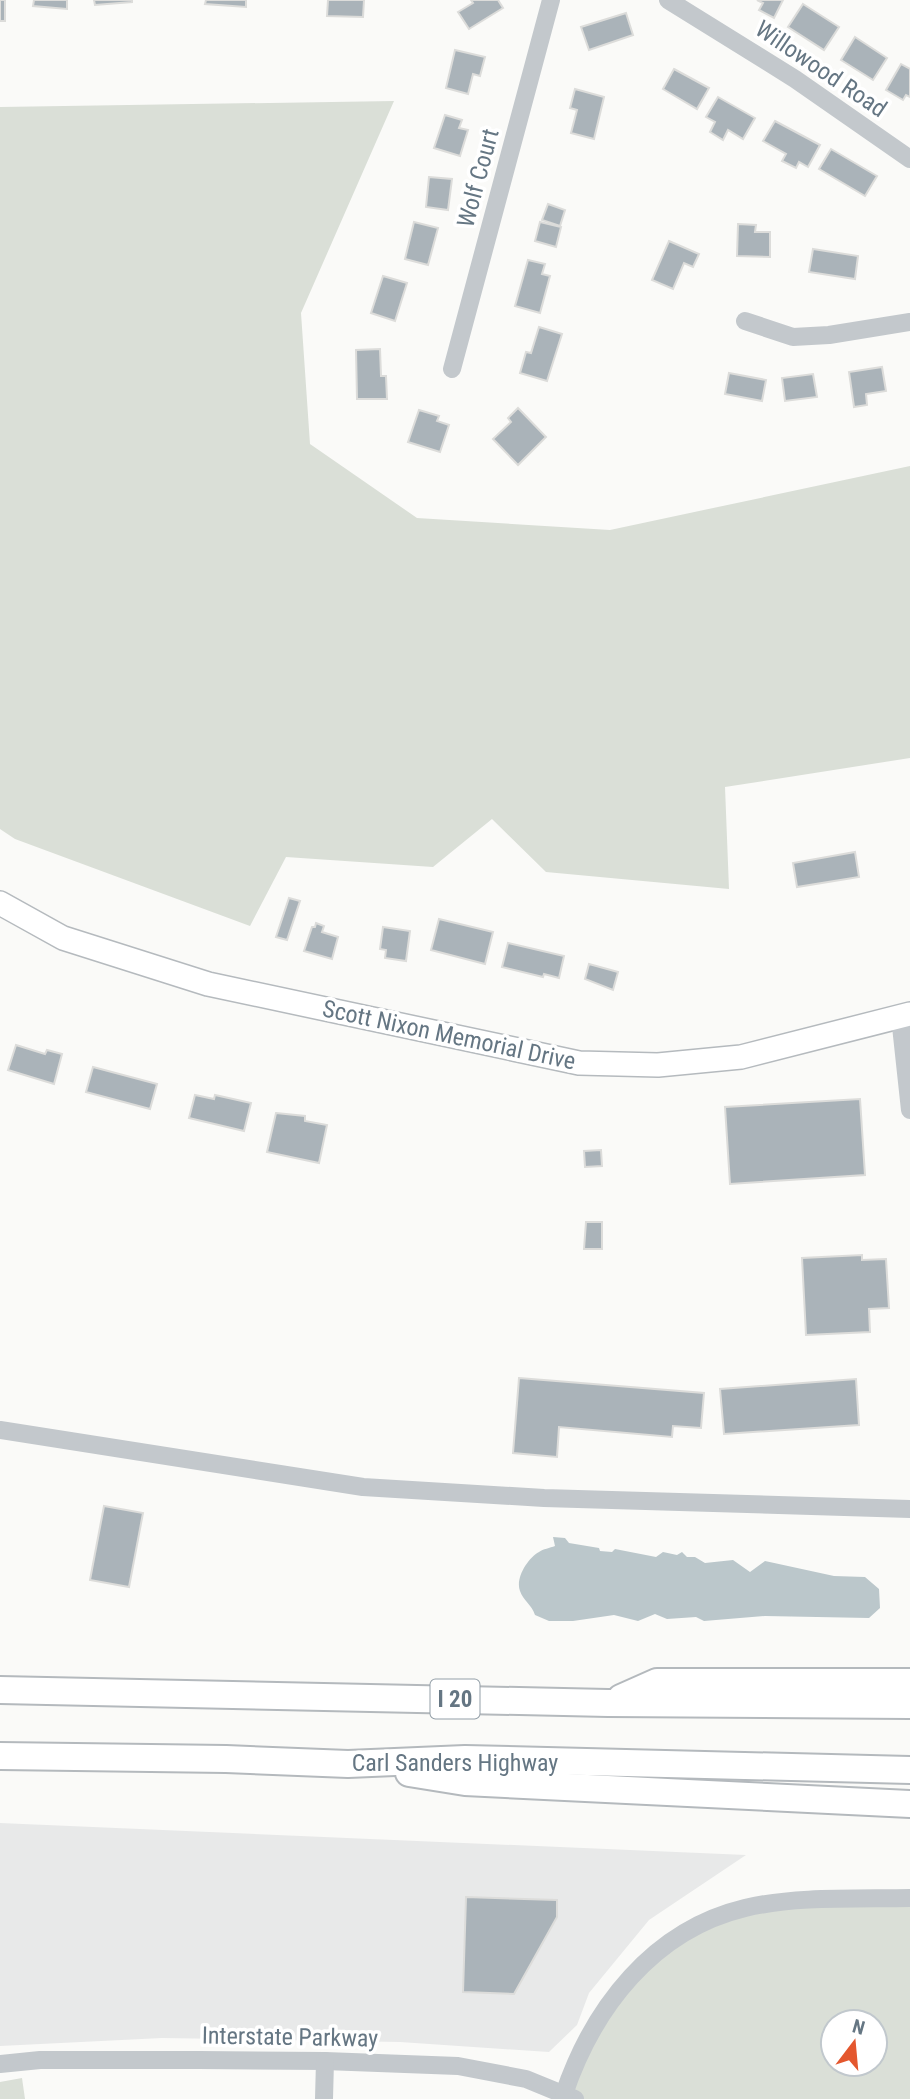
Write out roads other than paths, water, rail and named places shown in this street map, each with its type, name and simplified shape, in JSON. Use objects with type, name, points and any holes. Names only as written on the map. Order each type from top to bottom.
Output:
[{"type":"highway","points":[[608,1703],[657,1682],[910,1682]]},
{"type":"highway","name":"I 20","points":[[0,1690],[608,1703],[910,1705]]},
{"type":"highway","name":"Carl Sanders Highway","points":[[0,1756],[226,1759],[348,1764],[465,1759],[910,1770]]},
{"type":"highway","points":[[348,1764],[465,1782],[910,1804]]},
{"type":"main road","name":"Scott Nixon Memorial Drive","points":[[0,903],[63,938],[208,984],[579,1063],[658,1065],[741,1057],[905,1015]]},
{"type":"street","name":"Wolf Court","points":[[452,369],[551,0]]},
{"type":"street","name":"Willowood Road","points":[[668,0],[795,79],[910,159]]},
{"type":"street","points":[[745,321],[793,337],[828,335],[910,322]]},
{"type":"street","points":[[905,1015],[910,1111]]},
{"type":"street","points":[[0,1430],[363,1487],[544,1498],[910,1509]]},
{"type":"street","points":[[570,2097],[583,2045],[609,2004],[662,1946],[691,1927],[747,1907],[781,1902],[910,1898]]},
{"type":"street","name":"Interstate Parkway","points":[[0,2064],[56,2060],[326,2061],[458,2066],[526,2079],[570,2097]]},
{"type":"street","points":[[324,2099],[326,2061]]}]
